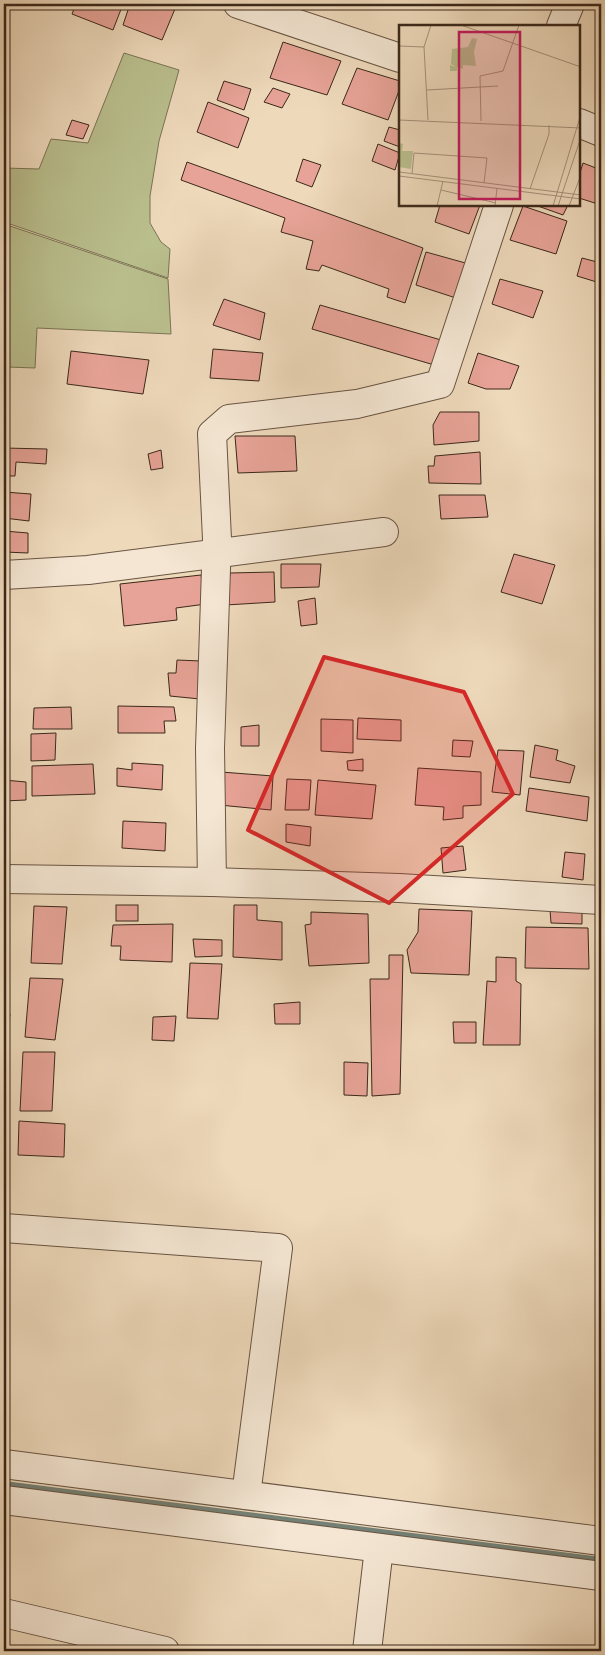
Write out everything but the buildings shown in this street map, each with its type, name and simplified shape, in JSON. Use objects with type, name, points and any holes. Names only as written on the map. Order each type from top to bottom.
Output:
[{"type":"street","points":[[238,4],[399,58]]},
{"type":"street","points":[[561,25],[570,4]]},
{"type":"street","points":[[580,123],[601,132]]},
{"type":"street","points":[[212,882],[210,748],[217,553],[212,434],[228,419],[357,404],[440,384],[499,206]]},
{"type":"street","points":[[4,575],[88,570],[384,532]]},
{"type":"street","points":[[4,879],[212,882],[399,888],[601,900]]},
{"type":"street","points":[[4,1228],[278,1248],[246,1495]]},
{"type":"street","points":[[4,1464],[601,1541]]},
{"type":"street","points":[[4,1500],[601,1576]]},
{"type":"street","points":[[367,1651],[379,1548]]},
{"type":"street","points":[[4,1613],[165,1651]]},
{"type":"highlighted area","points":[[324,657],[464,692],[513,794],[389,903],[248,830]]},
{"type":"green space","points":[[124,53],[179,70],[159,141],[150,196],[150,223],[161,242],[170,249],[168,278],[4,222],[4,168],[39,169],[51,139],[88,143]]},
{"type":"green space","points":[[4,224],[168,279],[171,334],[37,328],[35,368],[7,367],[4,357]]},
{"type":"waterway","points":[[4,1485],[601,1561]]}]
